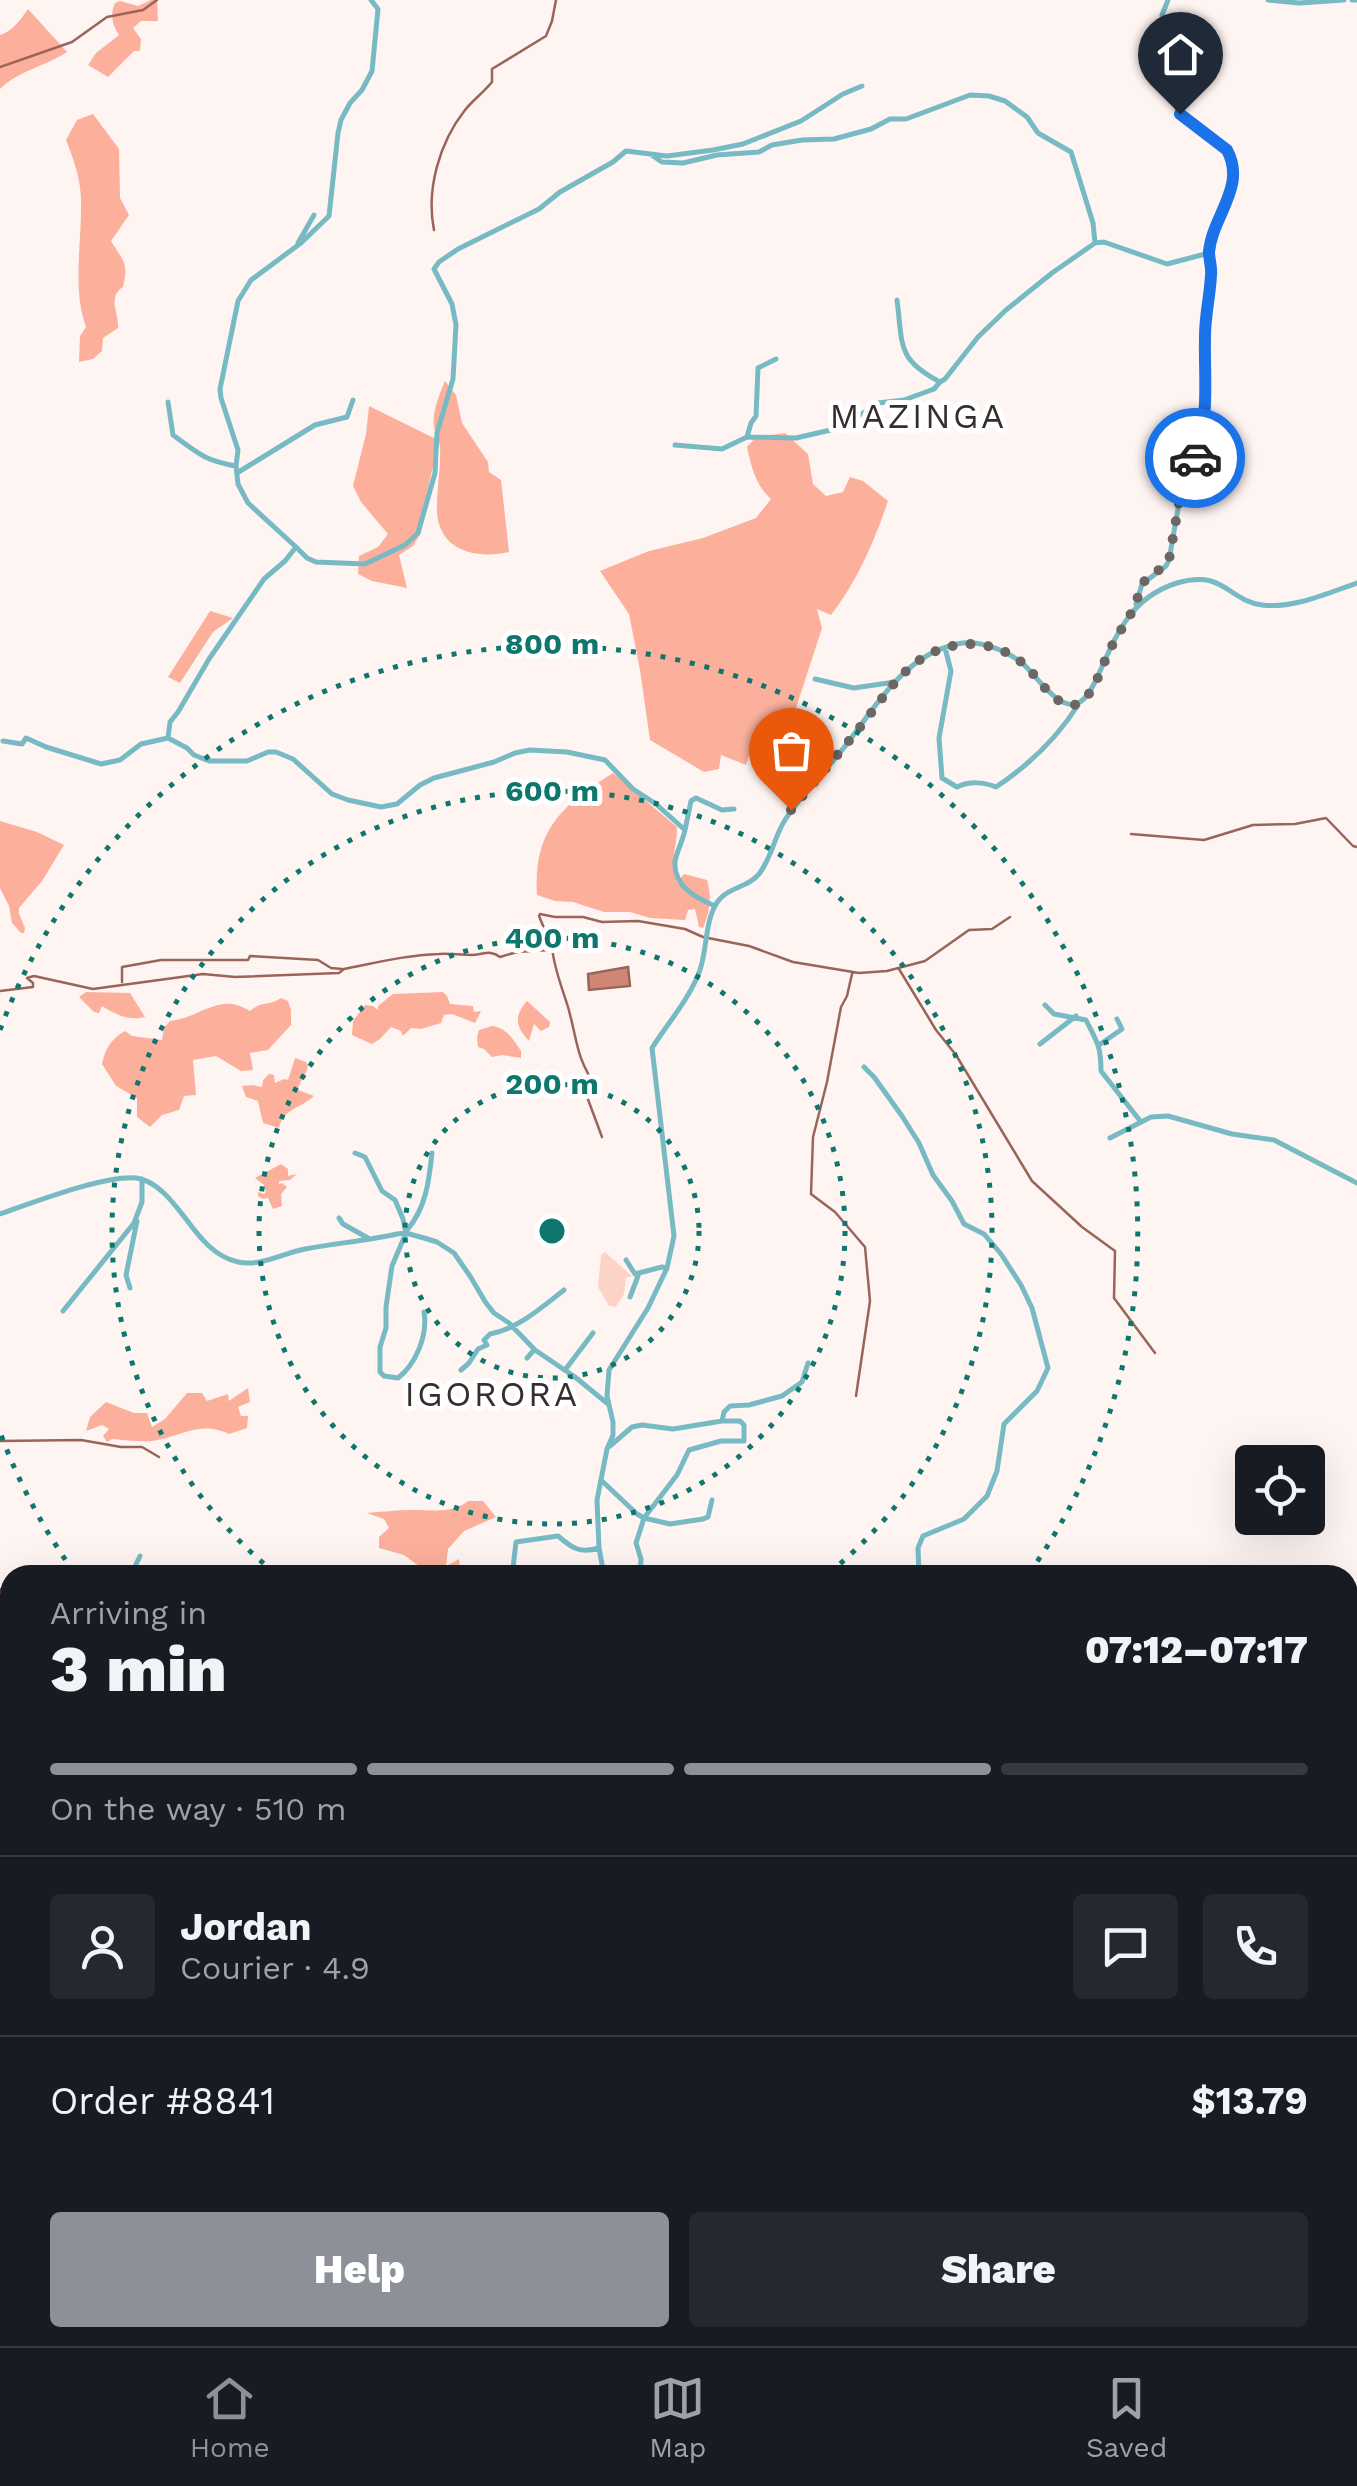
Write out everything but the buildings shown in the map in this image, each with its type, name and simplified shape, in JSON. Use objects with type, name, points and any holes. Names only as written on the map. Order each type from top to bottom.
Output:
[{"type":"street","points":[[371,0],[378,9],[372,71],[341,120],[329,216],[251,280],[238,301],[220,389],[238,450],[240,490],[248,503],[316,562],[365,564],[404,545],[418,533],[435,473],[438,432],[453,379],[456,324],[452,304],[434,270],[439,262],[539,209],[626,151],[667,156],[743,144],[802,121],[862,86]]},
{"type":"street","points":[[1136,606],[1142,584],[1169,560],[1179,503],[1202,436],[1206,412],[1209,253],[1232,189],[1233,166],[1227,150],[1180,114],[1168,90],[1162,15],[1168,0]]},
{"type":"street","points":[[1268,0],[1344,0]]},
{"type":"street","points":[[646,152],[662,162],[683,163],[717,155],[750,154],[772,145],[871,129],[890,119],[906,119],[970,95],[989,96],[1005,101],[1027,117],[1038,133],[1070,152],[1093,222],[1095,243]]},
{"type":"street","points":[[297,246],[314,215]]},
{"type":"street","points":[[676,445],[722,449],[747,436],[796,438],[835,429],[878,404],[934,389],[1006,310],[1095,243],[1104,242],[1167,264],[1209,253]]},
{"type":"street","points":[[897,300],[905,356],[920,372],[940,382]]},
{"type":"street","points":[[747,436],[756,416],[758,368],[776,359]]},
{"type":"street","points":[[168,402],[174,434],[204,458],[236,469],[315,425],[347,417],[352,400]]},
{"type":"street","points":[[168,738],[170,722],[209,658],[264,580],[296,546]]},
{"type":"street","points":[[945,648],[951,671],[940,738],[942,778],[957,787],[980,783],[996,787],[1042,750],[1092,689],[1124,621],[1136,606],[1157,591],[1178,582],[1210,580],[1257,604],[1272,605],[1297,602],[1357,582]]},
{"type":"street","points":[[602,1565],[597,1500],[613,1435],[606,1386],[608,1370],[648,1308],[667,1268],[674,1236],[652,1048],[699,972],[714,906],[723,895],[754,880],[762,871],[791,810],[895,682],[928,655],[960,643],[1010,654],[1056,698],[1070,705],[1079,703]]},
{"type":"street","points":[[814,679],[854,688],[895,682]]},
{"type":"street","points":[[1,740],[22,744],[26,738],[102,764],[120,760],[140,744],[168,738],[209,761],[247,761],[276,752],[293,759],[332,794],[381,807],[397,804],[434,778],[516,753],[567,752],[605,760],[685,830]]},
{"type":"street","points":[[714,906],[694,898],[683,886],[676,861],[691,801],[696,798],[722,810],[734,809]]},
{"type":"street","points":[[1044,1006],[1054,1014],[1086,1020],[1099,1044],[1100,1072],[1141,1122]]},
{"type":"street","points":[[1040,1044],[1076,1016]]},
{"type":"street","points":[[1099,1044],[1122,1028],[1117,1019]]},
{"type":"street","points":[[864,1067],[902,1116],[932,1175],[964,1224],[984,1234],[1021,1286],[1032,1308],[1048,1368],[1037,1391],[1004,1424],[997,1472],[987,1496],[964,1519],[924,1536],[918,1548],[919,1565]]},
{"type":"street","points":[[1110,1138],[1161,1115],[1232,1134],[1266,1138],[1357,1183]]},
{"type":"street","points":[[356,1153],[366,1157],[382,1191],[394,1200],[406,1233]]},
{"type":"street","points":[[424,1312],[426,1324],[411,1364],[398,1378],[384,1376],[380,1372],[380,1347],[386,1328],[392,1266],[406,1233],[420,1214],[432,1153]]},
{"type":"street","points":[[0,1214],[79,1188],[117,1179],[142,1179],[166,1194],[216,1252],[241,1263],[255,1264],[301,1250],[406,1233],[437,1242],[454,1253],[489,1308],[534,1350],[608,1404]]},
{"type":"street","points":[[130,1288],[126,1275],[142,1202],[142,1179]]},
{"type":"street","points":[[63,1311],[137,1218]]},
{"type":"street","points":[[339,1218],[370,1240]]},
{"type":"street","points":[[626,1260],[635,1274],[640,1274]]},
{"type":"street","points":[[630,1297],[640,1274],[667,1268]]},
{"type":"street","points":[[461,1370],[486,1345],[484,1340],[490,1334],[535,1313],[564,1290]]},
{"type":"street","points":[[566,1370],[593,1333]]},
{"type":"street","points":[[526,1358],[534,1350]]},
{"type":"street","points":[[722,1421],[730,1406],[782,1396],[802,1382],[808,1363]]},
{"type":"street","points":[[608,1449],[632,1427],[642,1425],[673,1429],[740,1420],[744,1425],[744,1442],[721,1441],[689,1450],[677,1475],[644,1518],[636,1543],[641,1565]]},
{"type":"street","points":[[600,1480],[637,1514],[670,1524],[708,1517],[712,1500]]},
{"type":"street","points":[[513,1565],[516,1542],[528,1539],[558,1536],[575,1551],[598,1548]]},
{"type":"street","points":[[136,1565],[140,1556]]},
{"type":"shaded area","points":[[157,0],[158,21],[141,21],[133,28],[141,39],[140,51],[134,51],[108,77],[88,65],[96,53],[119,35],[112,19],[115,3],[138,6]]},
{"type":"shaded area","points":[[28,9],[67,52],[0,89],[0,35],[13,28]]},
{"type":"shaded area","points":[[93,114],[119,149],[120,198],[129,215],[111,241],[125,267],[123,287],[115,300],[118,328],[103,338],[102,351],[93,359],[79,362],[80,336],[86,327],[79,281],[81,193],[66,140],[77,120]]},
{"type":"shaded area","points":[[445,381],[456,395],[462,423],[488,462],[489,472],[501,480],[509,552],[485,554],[462,550],[445,537],[440,526],[440,449],[434,421]]},
{"type":"shaded area","points":[[369,406],[436,439],[421,533],[413,546],[399,555],[407,588],[358,574],[359,556],[378,547],[388,534],[353,486]]},
{"type":"shaded area","points":[[785,433],[808,454],[813,484],[826,496],[843,492],[850,477],[863,481],[888,501],[864,560],[841,602],[831,615],[817,609],[822,628],[784,745],[759,726],[746,765],[721,755],[719,769],[704,772],[650,740],[629,614],[600,571],[649,551],[703,538],[756,518],[771,499],[758,482],[747,447],[756,437]]},
{"type":"shaded area","points":[[210,611],[233,618],[213,632],[180,683],[168,677]]},
{"type":"shaded area","points":[[613,773],[677,827],[673,862],[677,882],[684,874],[707,880],[710,904],[703,928],[699,927],[695,909],[688,910],[685,920],[650,918],[630,912],[604,912],[537,895],[540,853],[554,822],[579,796]]},
{"type":"shaded area","points":[[0,821],[64,845],[42,881],[19,908],[24,933],[12,923],[0,888]]},
{"type":"shaded area","points":[[628,967],[630,986],[589,990],[588,974]]},
{"type":"shaded area","points":[[86,992],[130,993],[145,1017],[123,1016],[102,1006],[99,1013],[94,1012],[79,997]]},
{"type":"shaded area","points":[[443,992],[450,1004],[473,1006],[474,1012],[481,1011],[475,1023],[452,1014],[444,1015],[441,1023],[411,1028],[403,1036],[391,1027],[372,1044],[352,1035],[353,1021],[365,1005],[378,1010],[393,994]]},
{"type":"shaded area","points":[[281,998],[288,1001],[291,1025],[268,1050],[250,1053],[253,1070],[241,1071],[216,1056],[193,1060],[196,1095],[184,1096],[179,1110],[162,1115],[150,1127],[137,1117],[137,1098],[116,1086],[102,1064],[109,1045],[125,1031],[132,1036],[162,1040],[170,1021],[219,1005],[250,1011]]},
{"type":"shaded area","points":[[527,1001],[550,1022],[541,1031],[534,1024],[529,1041],[518,1022]]},
{"type":"shaded area","points":[[492,1026],[509,1035],[521,1051],[521,1058],[492,1057],[478,1047],[479,1030]]},
{"type":"shaded area","points":[[295,1058],[308,1066],[298,1090],[314,1096],[288,1113],[279,1128],[263,1123],[258,1101],[246,1097],[242,1086],[262,1087],[269,1074],[274,1075],[275,1083],[288,1080]]},
{"type":"shaded area","points":[[281,1164],[288,1169],[288,1176],[297,1174],[290,1180],[279,1181],[287,1187],[281,1194],[282,1206],[273,1209],[268,1198],[258,1196],[258,1192],[266,1192],[255,1178]]},
{"type":"shaded area","points":[[605,1252],[632,1276],[626,1278],[624,1294],[616,1307],[609,1306],[598,1287],[601,1255]]},
{"type":"shaded area","points":[[248,1388],[250,1402],[238,1407],[241,1416],[248,1416],[247,1428],[229,1434],[199,1429],[152,1441],[107,1442],[103,1436],[109,1429],[102,1425],[86,1431],[90,1417],[106,1402],[134,1413],[147,1413],[152,1427],[165,1419],[187,1393],[202,1393],[207,1401],[228,1394],[229,1401]]},
{"type":"shaded area","points":[[483,1501],[496,1517],[464,1531],[448,1549],[446,1565],[418,1565],[404,1555],[379,1548],[379,1537],[389,1528],[384,1519],[367,1513],[448,1510]]},
{"type":"waterway","points":[[0,67],[72,42],[107,17],[143,10],[157,0]]},
{"type":"waterway","points":[[434,230],[433,183],[448,137],[465,110],[492,82],[492,69],[546,36],[556,0]]},
{"type":"waterway","points":[[1131,834],[1204,840],[1253,825],[1295,824],[1326,818],[1357,847]]},
{"type":"waterway","points":[[0,991],[33,987],[27,978],[34,976],[93,989],[203,974],[235,977],[339,973],[427,955],[490,953],[500,957],[549,950],[552,947],[540,914],[602,922],[638,921],[685,929],[793,962],[859,973],[887,971],[925,961],[969,930],[992,929],[1010,917]]},
{"type":"waterway","points":[[552,947],[581,1058],[597,1088],[586,1094],[602,1137]]},
{"type":"waterway","points":[[122,982],[122,967],[161,960],[248,960],[250,956],[318,960],[342,969]]},
{"type":"waterway","points":[[899,969],[1032,1181],[1115,1251],[1114,1298],[1155,1353]]},
{"type":"waterway","points":[[852,974],[841,1007],[813,1137],[811,1194],[835,1212],[865,1247],[870,1301],[856,1396]]},
{"type":"waterway","points":[[0,1441],[81,1440],[142,1447],[159,1457]]},
{"type":"way so far","points":[[791,810],[906,670],[945,648],[960,643],[978,644],[1010,654],[1056,698],[1070,705],[1079,703],[1092,689],[1124,621],[1136,606],[1142,584],[1169,560],[1179,503],[1195,458]]},
{"type":"district","name":"MAZINGA","points":[[918,416]]},
{"type":"district","name":"IGORORA","points":[[492,1394]]},
{"type":"route","points":[[1180,114],[1227,150],[1234,176],[1209,253],[1211,279],[1204,341],[1206,412],[1195,458]]}]
